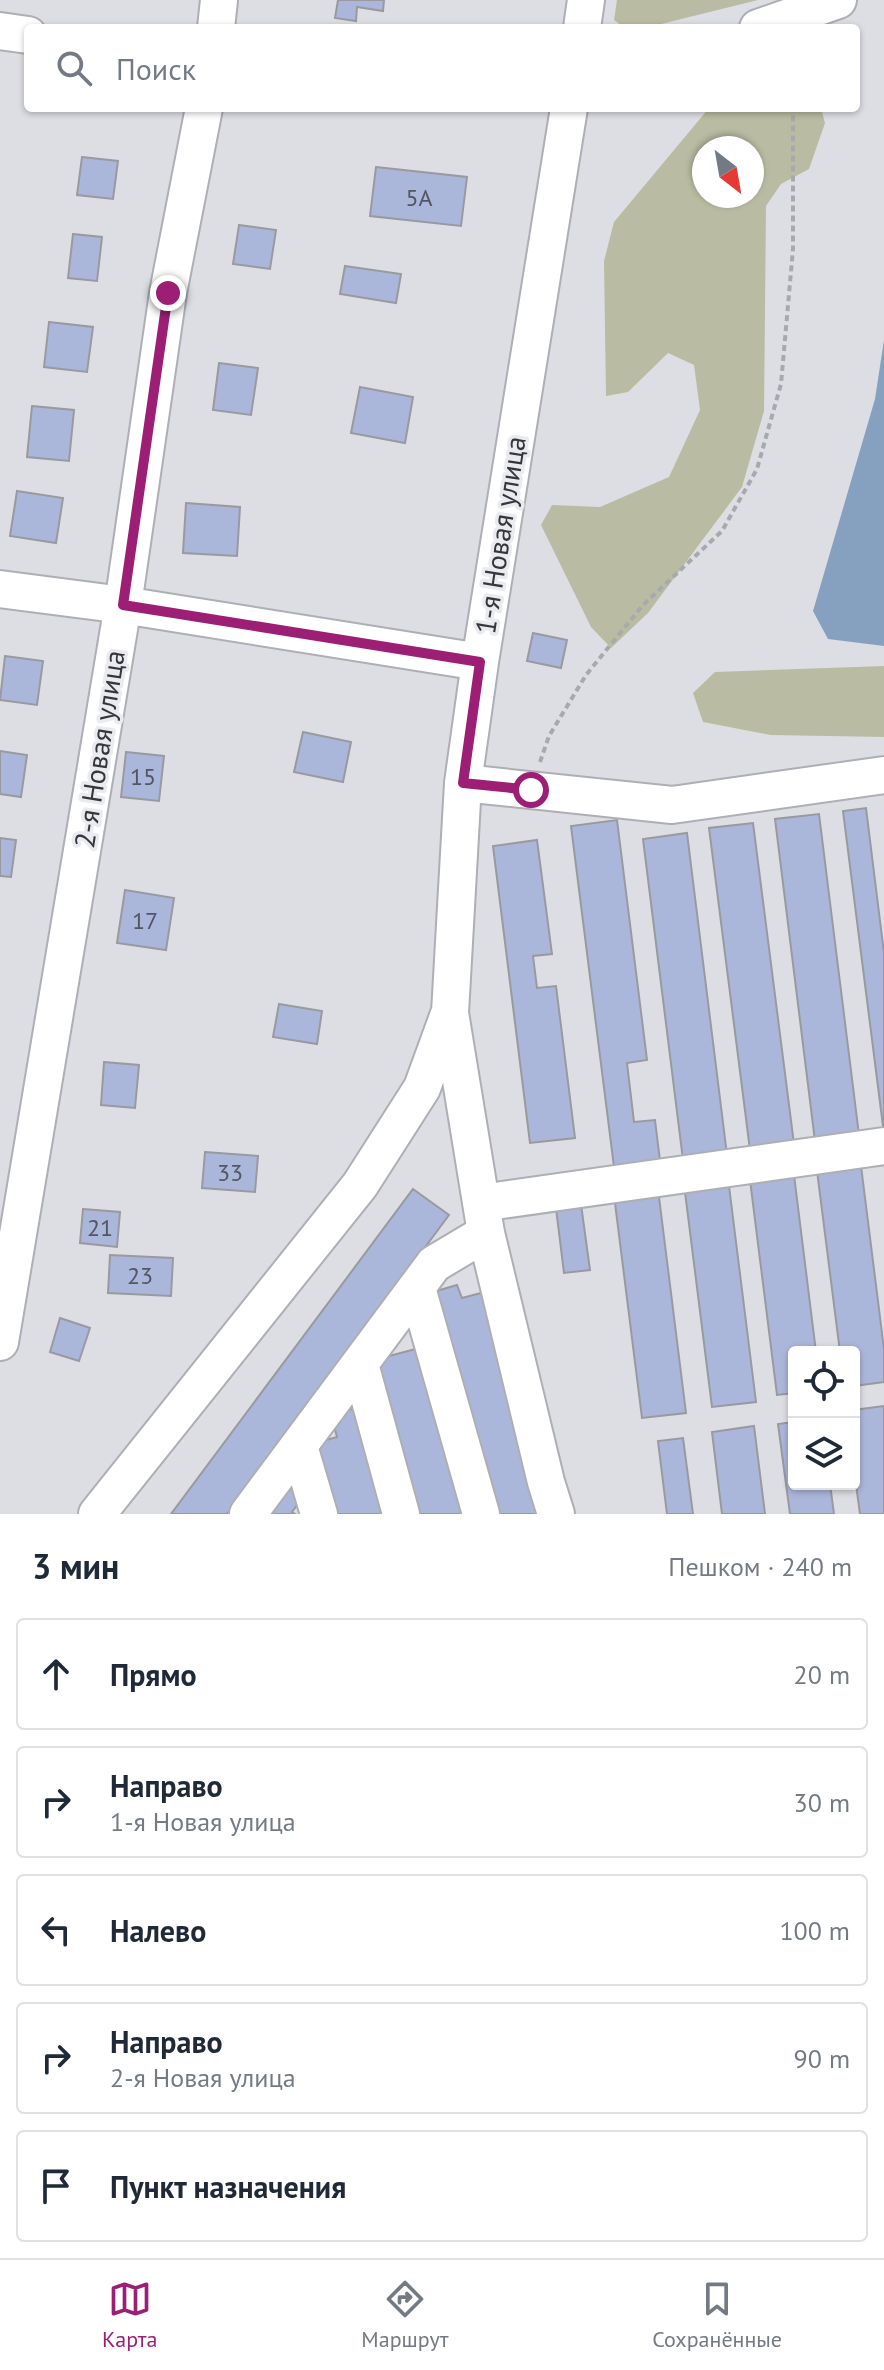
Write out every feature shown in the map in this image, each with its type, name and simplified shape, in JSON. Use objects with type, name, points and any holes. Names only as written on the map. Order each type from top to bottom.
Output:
[{"type":"street","points":[[216,24],[219,0]]},
{"type":"street","points":[[583,24],[586,0]]},
{"type":"street","points":[[769,24],[838,0]]},
{"type":"street","points":[[0,31],[24,34]]},
{"type":"street","name":"2-я Новая улица","points":[[0,1342],[123,605],[168,293],[203,112]]},
{"type":"street","name":"1-я Новая улица","points":[[450,1013],[463,783],[568,112]]},
{"type":"street","points":[[0,589],[123,605],[480,662]]},
{"type":"street","points":[[463,783],[672,805],[884,775]]},
{"type":"street","points":[[450,1013],[484,1218],[556,1514]]},
{"type":"street","points":[[97,1514],[360,1185],[422,1088],[450,1013]]},
{"type":"street","points":[[248,1514],[434,1264],[484,1218],[884,1146]]},
{"type":"street","points":[[417,1288],[481,1514]]},
{"type":"street","points":[[360,1364],[401,1514]]},
{"type":"street","points":[[299,1446],[319,1514]]},
{"type":"path","points":[[531,790],[549,736],[586,675],[643,605],[722,531],[757,469],[781,384],[793,249],[793,112]]},
{"type":"green space","points":[[617,0],[758,0],[661,24],[620,24],[614,20]]},
{"type":"green space","points":[[706,112],[822,112],[825,123],[809,169],[781,184],[766,206],[764,411],[742,487],[648,613],[611,648],[591,627],[541,525],[552,505],[600,507],[669,477],[700,410],[694,365],[668,353],[628,392],[606,396],[604,261],[614,222]]},
{"type":"green space","points":[[884,666],[884,737],[771,735],[703,722],[693,693],[715,672]]},
{"type":"water","points":[[884,340],[884,646],[828,639],[813,611],[875,399]]},
{"type":"building","points":[[338,0],[384,0],[383,11],[357,7],[356,21],[335,18]]},
{"type":"building","points":[[82,157],[118,161],[113,199],[77,195]]},
{"type":"building","points":[[376,167],[467,177],[461,226],[370,216]]},
{"type":"building","points":[[239,225],[276,230],[270,269],[233,264]]},
{"type":"building","points":[[73,234],[102,237],[97,281],[68,278]]},
{"type":"building","points":[[345,266],[401,274],[396,303],[340,294]]},
{"type":"building","points":[[49,322],[93,327],[87,372],[44,367]]},
{"type":"building","points":[[219,363],[258,368],[251,415],[213,410]]},
{"type":"building","points":[[360,387],[413,397],[405,443],[351,433]]},
{"type":"building","points":[[32,406],[74,410],[69,461],[27,457]]},
{"type":"building","points":[[17,491],[63,498],[56,543],[10,536]]},
{"type":"building","points":[[186,503],[240,507],[237,556],[183,553]]},
{"type":"building","points":[[533,633],[567,640],[561,668],[527,661]]},
{"type":"building","points":[[5,656],[43,661],[37,705],[0,700]]},
{"type":"building","points":[[303,732],[351,742],[343,782],[294,772]]},
{"type":"building","points":[[0,751],[27,755],[21,797],[0,794]]},
{"type":"building","points":[[126,752],[164,756],[159,801],[121,797]]},
{"type":"building","points":[[866,808],[884,953],[884,1134],[843,811]]},
{"type":"building","points":[[819,814],[859,1135],[815,1141],[775,819]]},
{"type":"building","points":[[617,820],[647,1060],[627,1063],[634,1122],[655,1120],[661,1169],[615,1175],[571,826]]},
{"type":"building","points":[[753,823],[794,1144],[750,1150],[709,828]]},
{"type":"building","points":[[687,833],[727,1155],[683,1160],[643,839]]},
{"type":"building","points":[[0,838],[16,840],[11,877],[0,876]]},
{"type":"building","points":[[537,840],[552,954],[533,956],[537,988],[556,986],[575,1138],[530,1143],[493,846]]},
{"type":"building","points":[[125,890],[174,898],[166,950],[117,943]]},
{"type":"building","points":[[279,1004],[322,1011],[317,1044],[273,1037]]},
{"type":"building","points":[[104,1062],[139,1065],[135,1108],[101,1105]]},
{"type":"building","points":[[205,1152],[258,1156],[255,1192],[202,1188]]},
{"type":"building","points":[[860,1158],[884,1349],[884,1382],[860,1385],[860,1346],[839,1346],[816,1163]]},
{"type":"building","points":[[793,1167],[815,1346],[788,1346],[788,1394],[777,1395],[749,1172]]},
{"type":"building","points":[[728,1178],[756,1402],[712,1407],[684,1184]]},
{"type":"building","points":[[413,1189],[449,1215],[227,1514],[171,1514]]},
{"type":"building","points":[[658,1189],[686,1413],[642,1418],[614,1195]]},
{"type":"building","points":[[580,1197],[590,1270],[564,1273],[555,1200]]},
{"type":"building","points":[[83,1209],[120,1212],[117,1247],[80,1243]]},
{"type":"building","points":[[110,1255],[173,1258],[171,1296],[108,1293]]},
{"type":"building","points":[[457,1285],[462,1298],[481,1293],[545,1514],[498,1514],[433,1292]]},
{"type":"building","points":[[60,1318],[90,1328],[79,1361],[50,1352]]},
{"type":"building","points":[[423,1347],[468,1514],[420,1514],[378,1359]]},
{"type":"building","points":[[884,1406],[884,1514],[860,1514],[857,1490],[860,1490],[860,1409]]},
{"type":"building","points":[[356,1408],[385,1514],[333,1514],[315,1443],[337,1437],[331,1415]]},
{"type":"building","points":[[788,1423],[788,1490],[831,1490],[834,1514],[790,1514],[778,1424]]},
{"type":"building","points":[[754,1426],[765,1514],[722,1514],[712,1432]]},
{"type":"building","points":[[683,1438],[693,1514],[667,1514],[658,1441]]},
{"type":"building","points":[[291,1481],[306,1493],[292,1512],[295,1514],[267,1514]]},
{"type":"route","points":[[168,293],[123,605],[480,662],[463,783],[531,790]]}]
